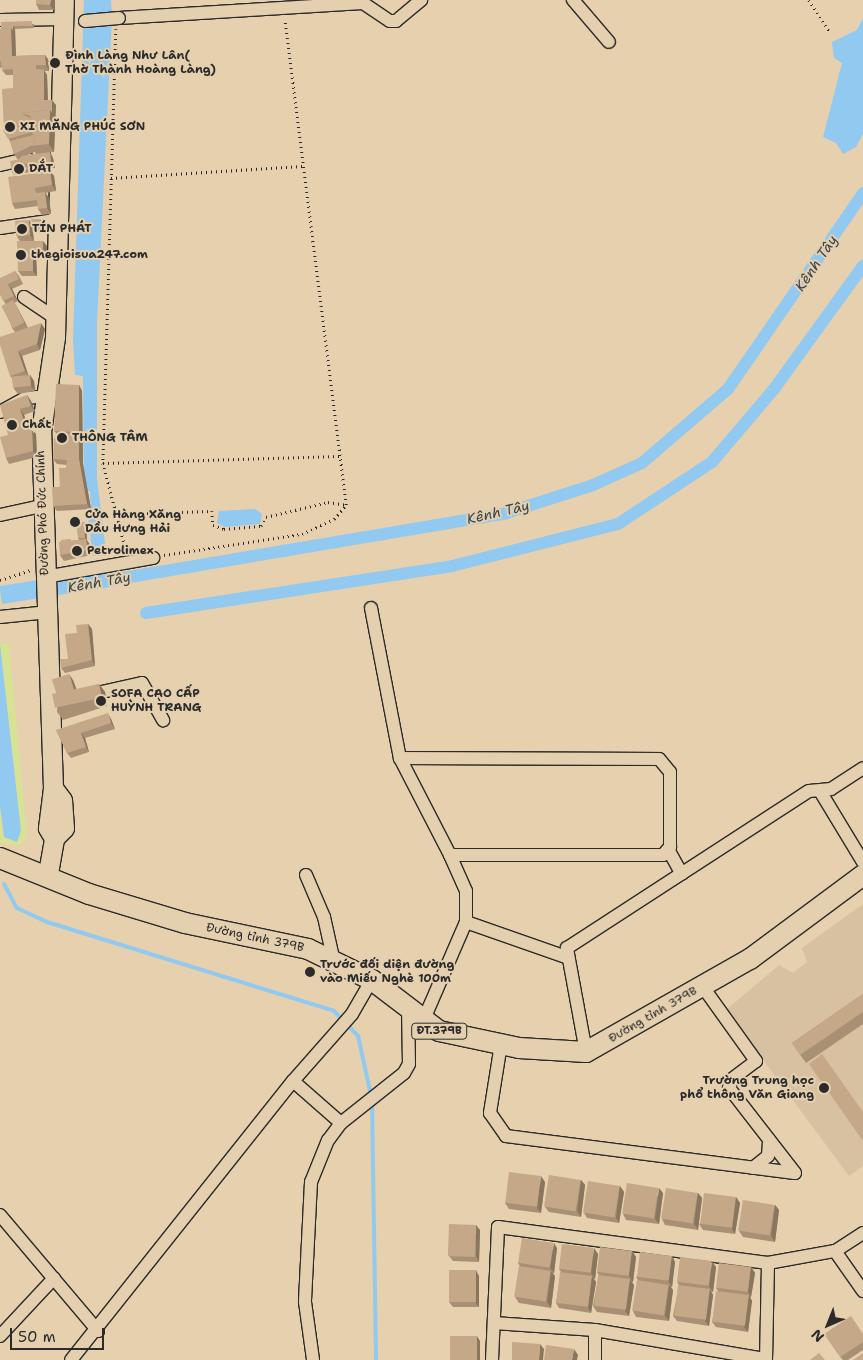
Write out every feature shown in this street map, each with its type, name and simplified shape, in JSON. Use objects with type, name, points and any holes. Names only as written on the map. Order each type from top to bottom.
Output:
[{"type":"main road","name":"Đường Phó Đức Chính","points":[[48,874],[54,838],[64,828],[62,800],[53,788],[61,703],[43,612],[45,573],[40,431],[46,396],[54,320],[55,220],[48,155],[64,21],[64,0]]},
{"type":"main road","name":"Đường tỉnh 379B","points":[[0,858],[48,874],[89,894],[185,924],[308,949],[372,980],[439,1031],[501,1044],[586,1052],[750,959],[863,875]]},
{"type":"street","points":[[0,20],[85,21],[360,3],[396,21],[421,0]]},
{"type":"street","points":[[573,0],[609,42]]},
{"type":"street","points":[[356,16],[360,3]]},
{"type":"street","points":[[0,165],[48,155]]},
{"type":"street","points":[[0,228],[55,220]]},
{"type":"street","points":[[24,297],[54,320],[36,328]]},
{"type":"street","points":[[0,412],[25,398],[46,396]]},
{"type":"street","points":[[0,515],[42,506]]},
{"type":"street","points":[[45,573],[128,559],[153,558]]},
{"type":"street","points":[[371,608],[400,758],[450,855],[466,891],[466,922],[424,1019]]},
{"type":"street","points":[[0,617],[43,612]]},
{"type":"street","points":[[61,703],[142,683],[163,720]]},
{"type":"street","points":[[400,758],[659,759],[670,772],[669,851],[682,874]]},
{"type":"street","points":[[586,1052],[566,957],[567,948],[809,791],[820,791],[863,768]]},
{"type":"street","points":[[820,791],[863,862]]},
{"type":"street","points":[[450,855],[652,855],[669,851]]},
{"type":"street","points":[[306,875],[324,917],[334,962]]},
{"type":"street","points":[[466,922],[566,957]]},
{"type":"street","points":[[71,1360],[98,1331],[293,1080],[352,1014],[372,980]]},
{"type":"street","points":[[501,1044],[490,1113],[506,1136],[795,1173],[729,1088],[732,1079],[756,1061],[703,987]]},
{"type":"street","points":[[313,1360],[305,1302],[311,1182],[328,1140],[344,1120],[382,1092],[409,1064],[408,1007]]},
{"type":"street","points":[[293,1080],[344,1120]]},
{"type":"street","points":[[753,1168],[768,1156],[769,1140]]},
{"type":"street","points":[[4,1220],[98,1331]]},
{"type":"street","points":[[0,1234],[4,1220]]},
{"type":"street","points":[[492,1360],[498,1227],[768,1263],[835,1251],[863,1233]]},
{"type":"street","points":[[835,1251],[863,1291]]},
{"type":"street","points":[[494,1323],[595,1330],[765,1360],[768,1263]]},
{"type":"street","points":[[0,1336],[54,1278]]},
{"type":"street","points":[[595,1330],[595,1360]]},
{"type":"path","points":[[810,0],[830,32]]},
{"type":"path","points":[[153,558],[302,534],[334,519],[346,505],[284,8]]},
{"type":"path","points":[[117,19],[103,463],[128,559]]},
{"type":"path","points":[[111,178],[303,166]]},
{"type":"path","points":[[103,463],[340,456]]},
{"type":"path","points":[[116,514],[212,511],[213,524],[224,529],[260,526],[266,517],[328,502],[346,505]]},
{"type":"path","points":[[0,580],[45,573]]},
{"type":"shaded area","name":"Trường Trung học phổ thông Văn Giang","points":[[863,904],[863,1166],[849,1176],[726,1010],[779,965],[793,973],[807,962],[802,948]]},
{"type":"green space","points":[[0,644],[9,644],[27,837],[20,846],[0,843]]},
{"type":"water","points":[[84,0],[111,0],[112,18],[97,322],[97,479],[105,544],[101,545],[102,555],[93,556],[87,509],[91,509],[90,491],[84,491],[83,376],[75,375],[73,340]]},
{"type":"water","points":[[863,18],[863,134],[856,147],[843,154],[836,143],[823,137],[842,63],[834,58],[832,42],[857,30]]},
{"type":"water","points":[[255,509],[262,514],[260,524],[225,527],[217,523],[219,511]]},
{"type":"water","points":[[108,569],[111,587],[2,604],[0,586]]},
{"type":"water","points":[[0,644],[21,831],[17,842],[4,837],[0,806]]},
{"type":"building","points":[[36,0],[51,0],[50,5],[36,4]]},
{"type":"building","points":[[32,21],[32,26],[13,26],[13,31],[11,28],[1,29],[1,22]]},
{"type":"building","points":[[11,28],[12,56],[45,55],[46,65],[36,65],[36,69],[44,70],[44,100],[52,100],[52,113],[50,110],[22,113],[30,118],[31,123],[4,129],[2,89],[13,88],[13,69],[2,70],[0,62],[0,29]]},
{"type":"building","points":[[50,110],[49,144],[31,146],[35,141],[32,132],[8,139],[3,130],[31,123],[30,116],[22,113]]},
{"type":"building","points":[[33,135],[35,141],[31,146],[14,154],[10,141]]},
{"type":"building","points":[[50,152],[51,163],[22,164],[21,156]]},
{"type":"building","points":[[21,159],[24,167],[34,168],[12,172],[10,161]]},
{"type":"building","points":[[50,171],[52,185],[35,188],[36,193],[45,192],[47,208],[38,209],[37,200],[12,203],[8,177]]},
{"type":"building","points":[[31,219],[40,219],[41,224],[32,224]]},
{"type":"building","points":[[29,220],[30,235],[16,236],[15,221]]},
{"type":"building","points":[[17,241],[43,241],[43,250],[33,250],[33,271],[18,271]]},
{"type":"building","points":[[15,271],[19,279],[8,284],[14,296],[3,301],[0,294],[0,278]]},
{"type":"building","points":[[13,300],[24,322],[13,328],[1,306]]},
{"type":"building","points":[[41,323],[37,344],[18,351],[25,371],[10,376],[0,345],[0,337]]},
{"type":"building","points":[[30,375],[31,386],[13,388],[12,377]]},
{"type":"building","points":[[56,384],[79,385],[79,459],[87,504],[53,506],[52,487],[60,487],[59,468],[66,468],[67,460],[53,459],[54,438],[74,439],[74,432],[54,431]]},
{"type":"building","points":[[27,395],[31,406],[20,409],[27,430],[32,429],[33,451],[6,458],[0,437],[8,435],[0,405]]},
{"type":"building","points":[[56,433],[74,434],[74,439],[56,438]]},
{"type":"building","name":"Petrolimex","points":[[84,522],[85,538],[78,538],[76,523]]},
{"type":"building","points":[[70,539],[71,541],[61,542],[61,540]]},
{"type":"building","points":[[86,539],[88,550],[60,555],[59,542]]},
{"type":"building","points":[[88,624],[92,660],[61,668],[60,659],[68,659],[65,634],[77,633],[76,625]]},
{"type":"building","points":[[69,674],[74,689],[57,695],[52,680]]},
{"type":"building","points":[[99,684],[102,698],[55,708],[52,694]]},
{"type":"building","points":[[108,713],[111,723],[81,733],[86,747],[67,753],[56,730]]},
{"type":"building","points":[[863,994],[863,1012],[800,1055],[792,1043]]},
{"type":"building","points":[[822,1054],[863,1112],[863,1141],[809,1064]]},
{"type":"building","points":[[509,1172],[541,1176],[537,1207],[505,1203]]},
{"type":"building","points":[[549,1175],[581,1180],[576,1212],[544,1207]]},
{"type":"building","points":[[588,1181],[620,1186],[615,1218],[583,1213]]},
{"type":"building","points":[[627,1183],[659,1188],[654,1219],[622,1214]]},
{"type":"building","points":[[666,1188],[698,1193],[693,1224],[661,1219]]},
{"type":"building","points":[[704,1193],[736,1197],[732,1228],[700,1224]]},
{"type":"building","points":[[743,1200],[775,1205],[770,1236],[738,1231]]},
{"type":"building","points":[[449,1224],[476,1225],[475,1257],[448,1256]]},
{"type":"building","points":[[522,1238],[554,1243],[550,1268],[518,1263]]},
{"type":"building","points":[[562,1244],[594,1248],[591,1273],[559,1269]]},
{"type":"building","points":[[600,1247],[632,1251],[629,1276],[597,1272]]},
{"type":"building","points":[[640,1252],[672,1256],[669,1281],[637,1277]]},
{"type":"building","points":[[680,1257],[712,1261],[709,1286],[677,1282]]},
{"type":"building","points":[[719,1263],[751,1267],[748,1292],[716,1288]]},
{"type":"building","points":[[519,1266],[551,1271],[546,1302],[514,1297]]},
{"type":"building","points":[[449,1270],[476,1270],[476,1302],[449,1302]]},
{"type":"building","points":[[560,1272],[592,1276],[588,1307],[556,1303]]},
{"type":"building","points":[[598,1275],[630,1279],[626,1310],[594,1306]]},
{"type":"building","points":[[637,1280],[669,1285],[664,1316],[632,1311]]},
{"type":"building","points":[[678,1285],[710,1289],[706,1320],[674,1316]]},
{"type":"building","points":[[716,1291],[749,1295],[745,1326],[712,1322]]},
{"type":"building","points":[[851,1316],[863,1334],[863,1342],[840,1357],[824,1334]]},
{"type":"building","points":[[450,1336],[477,1336],[477,1360],[450,1360]]},
{"type":"building","points":[[512,1342],[540,1344],[539,1360],[512,1360]]},
{"type":"building","points":[[546,1345],[574,1349],[572,1360],[544,1360]]},
{"type":"building","points":[[819,1353],[825,1360],[810,1360]]},
{"type":"building","points":[[863,1353],[863,1360],[853,1360]]},
{"type":"waterway","name":"Kênh Tây","points":[[94,583],[506,513],[593,485],[642,463],[728,389],[863,193]]},
{"type":"waterway","points":[[146,613],[452,566],[618,524],[712,462],[774,389],[863,266]]},
{"type":"waterway","points":[[4,884],[17,908],[47,922],[334,1011],[358,1036],[371,1095]]},
{"type":"waterway","points":[[372,1102],[376,1360]]},
{"type":"place","name":"Đình Làng Như Lân( Thờ Thành Hoàng Làng)","points":[[55,63]]},
{"type":"place","name":"XI MĂNG PHÚC SƠN","points":[[10,127]]},
{"type":"place","name":"DẮT","points":[[19,169]]},
{"type":"place","name":"TÍN PHÁT","points":[[22,229]]},
{"type":"place","name":"thegioisua247.com","points":[[21,255]]},
{"type":"place","name":"Chất","points":[[12,425]]},
{"type":"place","name":"THÔNG TÂM","points":[[62,438]]},
{"type":"place","name":"Cửa Hàng Xăng Dầu Hưng Hải","points":[[75,522]]},
{"type":"place","name":"Petrolimex","points":[[77,551]]},
{"type":"place","name":"SOFA CAO CẤP HUỲNH TRANG","points":[[101,701]]},
{"type":"place","name":"Trước đối diện đường vào Miếu Nghè 100m","points":[[310,972]]},
{"type":"place","name":"Trường Trung học phổ thông Văn Giang","points":[[824,1088]]}]
